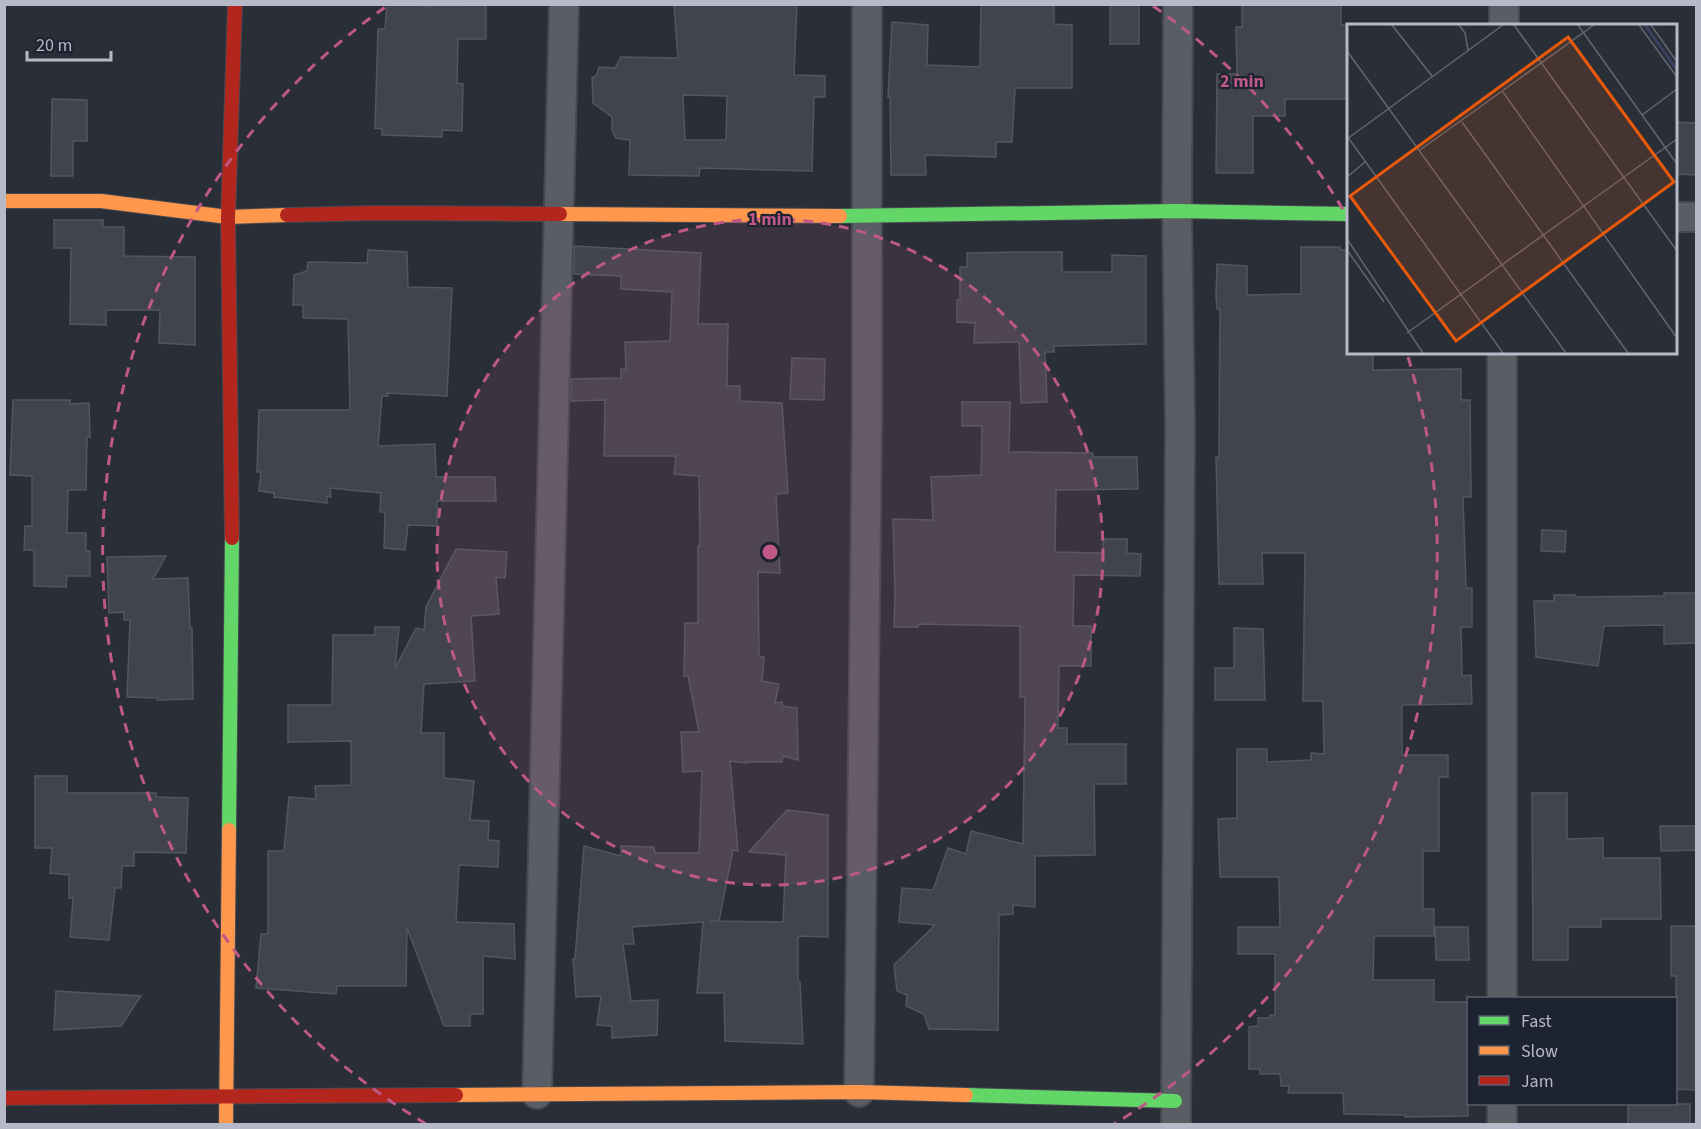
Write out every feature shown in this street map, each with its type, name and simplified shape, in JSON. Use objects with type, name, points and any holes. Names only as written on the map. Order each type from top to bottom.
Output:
[{"type":"street","points":[[226,1125],[232,485],[228,217],[235,4]]},
{"type":"street","points":[[537,1094],[564,4]]},
{"type":"street","points":[[859,1092],[867,423],[867,4]]},
{"type":"street","points":[[4,1098],[859,1092],[1175,1113],[1180,437],[1177,211],[1178,4]]},
{"type":"street","points":[[1504,4],[1504,24]]},
{"type":"street","points":[[4,201],[101,201],[228,217],[376,213],[867,216],[1177,211],[1347,214]]},
{"type":"street","points":[[1677,217],[1696,217]]},
{"type":"street","points":[[1502,997],[1503,354]]},
{"type":"street","points":[[1502,1105],[1502,1125]]},
{"type":"building","points":[[387,4],[486,5],[486,39],[458,39],[457,83],[463,84],[462,131],[442,130],[442,137],[382,135],[382,129],[375,128],[378,29],[385,29]]},
{"type":"building","points":[[674,4],[797,4],[794,75],[825,76],[825,97],[814,97],[812,171],[700,168],[699,176],[629,175],[630,140],[616,138],[612,130],[612,117],[593,103],[592,78],[597,75],[599,67],[615,68],[621,57],[678,58]],"holes":[[[683,95],[727,96],[726,140],[685,140]]]},
{"type":"building","points":[[981,4],[1054,5],[1054,24],[1072,25],[1072,88],[1015,88],[1012,142],[996,142],[996,157],[925,155],[926,175],[891,175],[890,97],[888,97],[892,22],[928,25],[927,65],[980,67]]},
{"type":"building","points":[[1110,4],[1139,4],[1139,44],[1110,44]]},
{"type":"building","points":[[1242,4],[1341,4],[1341,25],[1347,25],[1347,99],[1285,99],[1285,116],[1253,116],[1253,173],[1216,173],[1217,74],[1237,74],[1236,27],[1242,27]]},
{"type":"building","points":[[52,99],[87,100],[87,141],[73,141],[73,176],[51,176]]},
{"type":"building","points":[[1677,122],[1696,123],[1696,175],[1677,174]]},
{"type":"building","points":[[54,220],[103,220],[103,227],[124,227],[124,256],[195,257],[195,345],[159,343],[160,310],[106,310],[106,325],[70,324],[71,248],[54,248]]},
{"type":"building","points":[[574,246],[701,253],[698,324],[728,324],[727,386],[740,386],[740,401],[782,403],[788,493],[776,494],[780,573],[758,572],[759,656],[764,657],[762,681],[779,684],[775,703],[782,702],[782,706],[797,708],[798,760],[783,756],[782,762],[730,761],[738,851],[733,850],[719,921],[710,921],[783,922],[786,855],[749,852],[787,810],[828,815],[828,937],[798,936],[798,982],[800,982],[803,1044],[725,1041],[724,993],[697,993],[703,922],[632,927],[634,944],[623,944],[631,1001],[658,1000],[657,1035],[612,1038],[612,1026],[597,1025],[601,996],[576,997],[573,959],[575,959],[584,846],[621,856],[621,846],[654,847],[655,853],[699,853],[702,771],[683,772],[681,732],[699,732],[688,676],[684,676],[685,623],[698,623],[699,476],[674,474],[676,456],[604,456],[605,400],[571,401],[571,379],[621,378],[621,369],[626,369],[625,342],[670,341],[672,292],[621,289],[621,276],[574,274]]},
{"type":"building","points":[[1301,247],[1340,247],[1340,250],[1347,250],[1347,354],[1373,354],[1373,370],[1461,369],[1461,400],[1470,400],[1471,497],[1463,497],[1466,588],[1472,588],[1472,627],[1461,627],[1462,676],[1471,675],[1472,704],[1402,705],[1402,755],[1448,755],[1448,777],[1439,777],[1439,851],[1423,851],[1423,909],[1434,909],[1434,936],[1374,936],[1373,980],[1434,980],[1434,1002],[1467,1002],[1468,1116],[1405,1117],[1405,1115],[1344,1114],[1343,1093],[1288,1093],[1289,1086],[1281,1086],[1280,1074],[1260,1074],[1260,1069],[1249,1069],[1249,1027],[1258,1026],[1258,1018],[1270,1018],[1270,1015],[1275,1015],[1275,954],[1238,954],[1238,927],[1280,927],[1279,877],[1220,877],[1218,819],[1237,818],[1237,749],[1267,749],[1267,762],[1311,760],[1311,753],[1324,754],[1323,701],[1303,701],[1305,553],[1262,553],[1263,584],[1219,584],[1216,457],[1219,457],[1220,309],[1217,309],[1216,296],[1217,264],[1247,266],[1247,295],[1301,294]]},
{"type":"building","points":[[368,250],[407,252],[408,287],[452,288],[447,396],[387,393],[388,396],[382,396],[378,446],[435,444],[436,477],[495,477],[496,501],[437,501],[437,526],[408,525],[405,550],[384,548],[385,512],[380,512],[381,493],[330,488],[331,497],[327,496],[327,503],[274,497],[274,493],[259,491],[261,472],[257,472],[259,410],[350,410],[348,319],[303,318],[303,305],[293,305],[294,275],[307,271],[308,262],[367,263]]},
{"type":"building","points":[[1062,252],[1062,272],[1112,272],[1112,255],[1146,256],[1146,344],[1054,346],[1054,352],[1045,352],[1047,402],[1021,403],[1019,342],[974,343],[975,323],[957,322],[960,267],[967,267],[967,253]]},
{"type":"building","points":[[792,358],[825,359],[824,400],[790,399]]},
{"type":"building","points":[[13,400],[70,400],[70,404],[89,403],[90,437],[87,437],[86,490],[68,490],[67,533],[86,533],[86,551],[90,551],[90,576],[67,576],[66,587],[34,586],[34,550],[24,550],[25,526],[32,526],[32,476],[10,475]]},
{"type":"building","points":[[962,402],[1010,402],[1009,452],[1093,453],[1093,457],[1137,457],[1138,489],[1056,490],[1055,552],[1103,553],[1103,539],[1127,539],[1127,553],[1141,554],[1140,576],[1074,575],[1073,626],[1091,626],[1091,666],[1059,666],[1058,728],[1067,728],[1067,744],[1126,744],[1126,784],[1094,784],[1095,855],[1035,856],[1035,907],[1013,905],[1013,914],[999,915],[998,1030],[929,1029],[924,1014],[906,1006],[907,995],[897,991],[894,965],[935,925],[899,922],[902,888],[933,890],[948,848],[966,854],[971,831],[1023,844],[1025,697],[1020,697],[1020,626],[918,624],[918,627],[894,627],[893,519],[933,520],[931,477],[981,475],[982,426],[962,426]]},
{"type":"building","points":[[1542,530],[1566,531],[1565,552],[1541,551]]},
{"type":"building","points":[[456,549],[507,552],[505,578],[496,577],[499,614],[471,616],[475,681],[424,684],[421,733],[444,733],[444,778],[474,781],[470,820],[489,821],[488,840],[499,841],[498,867],[459,865],[456,922],[514,924],[515,959],[483,956],[483,1014],[470,1014],[470,1026],[444,1026],[407,928],[406,986],[337,986],[336,994],[256,988],[261,934],[268,934],[268,851],[284,851],[289,797],[316,799],[315,786],[351,785],[351,741],[288,742],[288,705],[332,705],[333,635],[375,635],[375,627],[399,627],[395,668],[416,628],[424,630],[426,607]]},
{"type":"building","points":[[166,556],[153,579],[188,578],[190,628],[192,628],[193,699],[157,700],[157,698],[127,697],[130,620],[124,620],[124,612],[109,613],[107,557]]},
{"type":"building","points":[[1664,593],[1696,593],[1696,643],[1664,644],[1664,625],[1604,626],[1598,666],[1536,657],[1534,601],[1554,601],[1554,595],[1664,596]]},
{"type":"building","points":[[1234,628],[1263,629],[1265,700],[1215,700],[1215,668],[1234,668]]},
{"type":"building","points":[[35,776],[67,776],[67,793],[156,793],[156,797],[188,798],[186,853],[134,852],[134,866],[122,866],[121,888],[115,888],[109,940],[70,937],[73,898],[69,898],[69,875],[50,873],[52,848],[35,848]]},
{"type":"building","points":[[1532,793],[1567,793],[1567,839],[1603,838],[1603,858],[1660,858],[1661,919],[1601,919],[1601,927],[1568,927],[1568,960],[1533,960]]},
{"type":"building","points":[[1660,826],[1696,826],[1696,850],[1661,851]]},
{"type":"building","points":[[1671,926],[1696,926],[1696,1090],[1677,1089],[1676,976],[1671,976]]},
{"type":"building","points":[[1435,927],[1468,927],[1469,960],[1436,960]]},
{"type":"building","points":[[56,991],[141,996],[121,1026],[54,1030]]},
{"type":"building","points":[[1690,1104],[1690,1125],[1628,1125],[1628,1105]]},
{"type":"traffic: fast","points":[[840,216],[1177,211],[1347,214]]},
{"type":"traffic: fast","points":[[229,830],[232,538]]},
{"type":"traffic: fast","points":[[966,1095],[1175,1101]]},
{"type":"traffic: slow","points":[[4,201],[101,201],[228,217],[287,215]]},
{"type":"traffic: slow","points":[[560,214],[840,216]]},
{"type":"traffic: slow","points":[[226,1124],[229,830]]},
{"type":"traffic: slow","points":[[456,1095],[859,1092],[966,1095]]},
{"type":"traffic: jam","points":[[232,538],[228,217],[235,4]]},
{"type":"traffic: jam","points":[[287,215],[560,214]]},
{"type":"traffic: jam","points":[[4,1098],[456,1095]]}]
